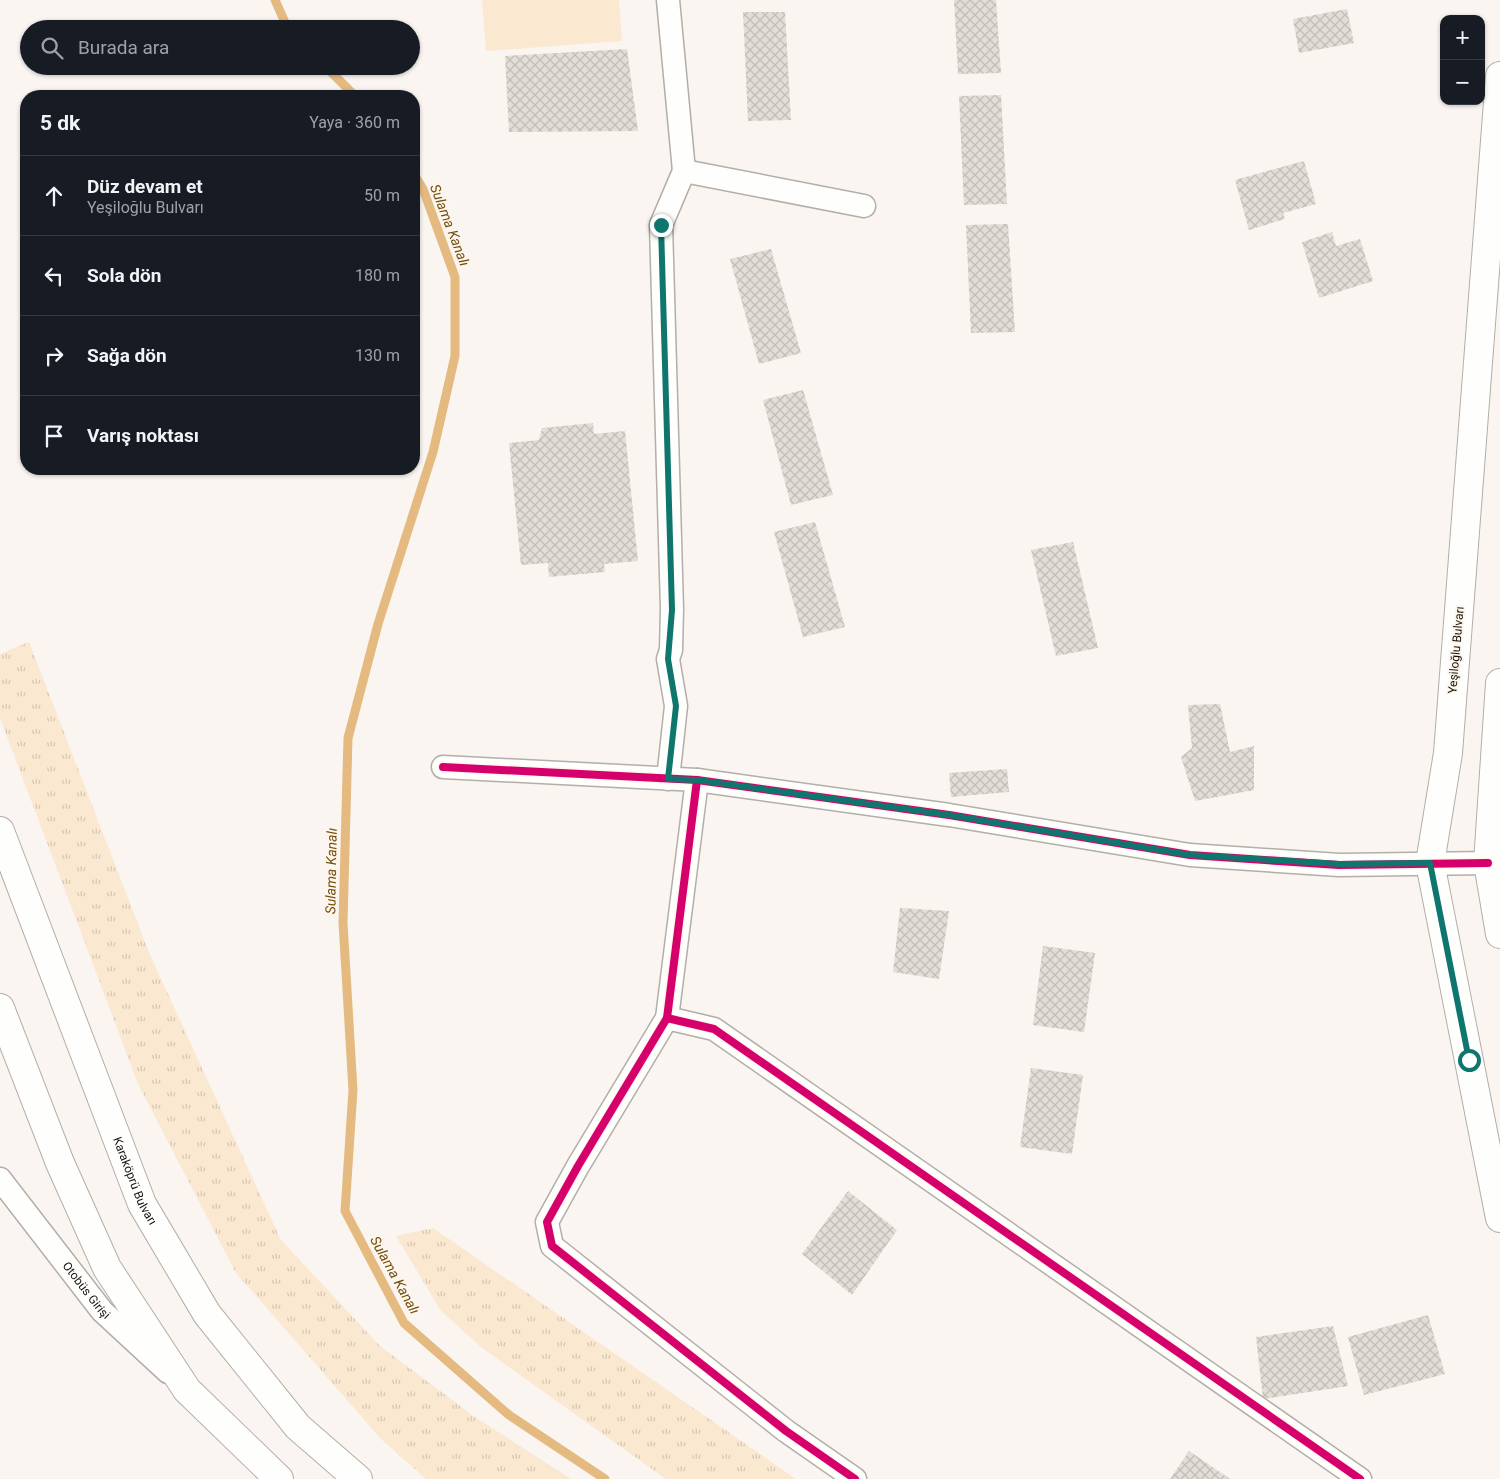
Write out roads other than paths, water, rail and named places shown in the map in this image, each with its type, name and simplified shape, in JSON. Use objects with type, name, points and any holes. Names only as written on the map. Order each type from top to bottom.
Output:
[{"type":"main road","name":"Yeşiloğlu Bulvarı","points":[[1500,76],[1448,753],[1430,863],[1500,1218]]},
{"type":"main road","points":[[1500,683],[1488,863],[1500,934]]},
{"type":"main road","name":"Karaköprü Bulvarı","points":[[0,831],[142,1204],[206,1314],[298,1427],[358,1479]]},
{"type":"main road","points":[[0,1008],[60,1164],[108,1268],[187,1390],[279,1479]]},
{"type":"street","points":[[668,0],[684,171],[661,225],[672,610],[668,659],[676,706],[668,779]]},
{"type":"street","points":[[684,171],[864,206]]},
{"type":"street","points":[[444,767],[697,780],[949,815],[1190,855],[1339,864],[1488,863]]},
{"type":"street","points":[[697,780],[667,1018],[578,1166],[547,1222],[552,1246],[786,1431],[855,1479]]},
{"type":"street","points":[[667,1018],[714,1029],[1360,1479]]},
{"type":"street","name":"Otobüs Girişi","points":[[0,1179],[102,1311],[187,1390]]},
{"type":"waterway","name":"Sulama Kanalı","points":[[275,0],[284,20]]},
{"type":"waterway","name":"Sulama Kanalı","points":[[334,75],[349,90]]},
{"type":"waterway","name":"Sulama Kanalı","points":[[420,184],[455,277],[455,356],[433,452],[378,624],[348,738],[343,923],[353,1090],[345,1211],[404,1323],[509,1415],[605,1479]]}]
